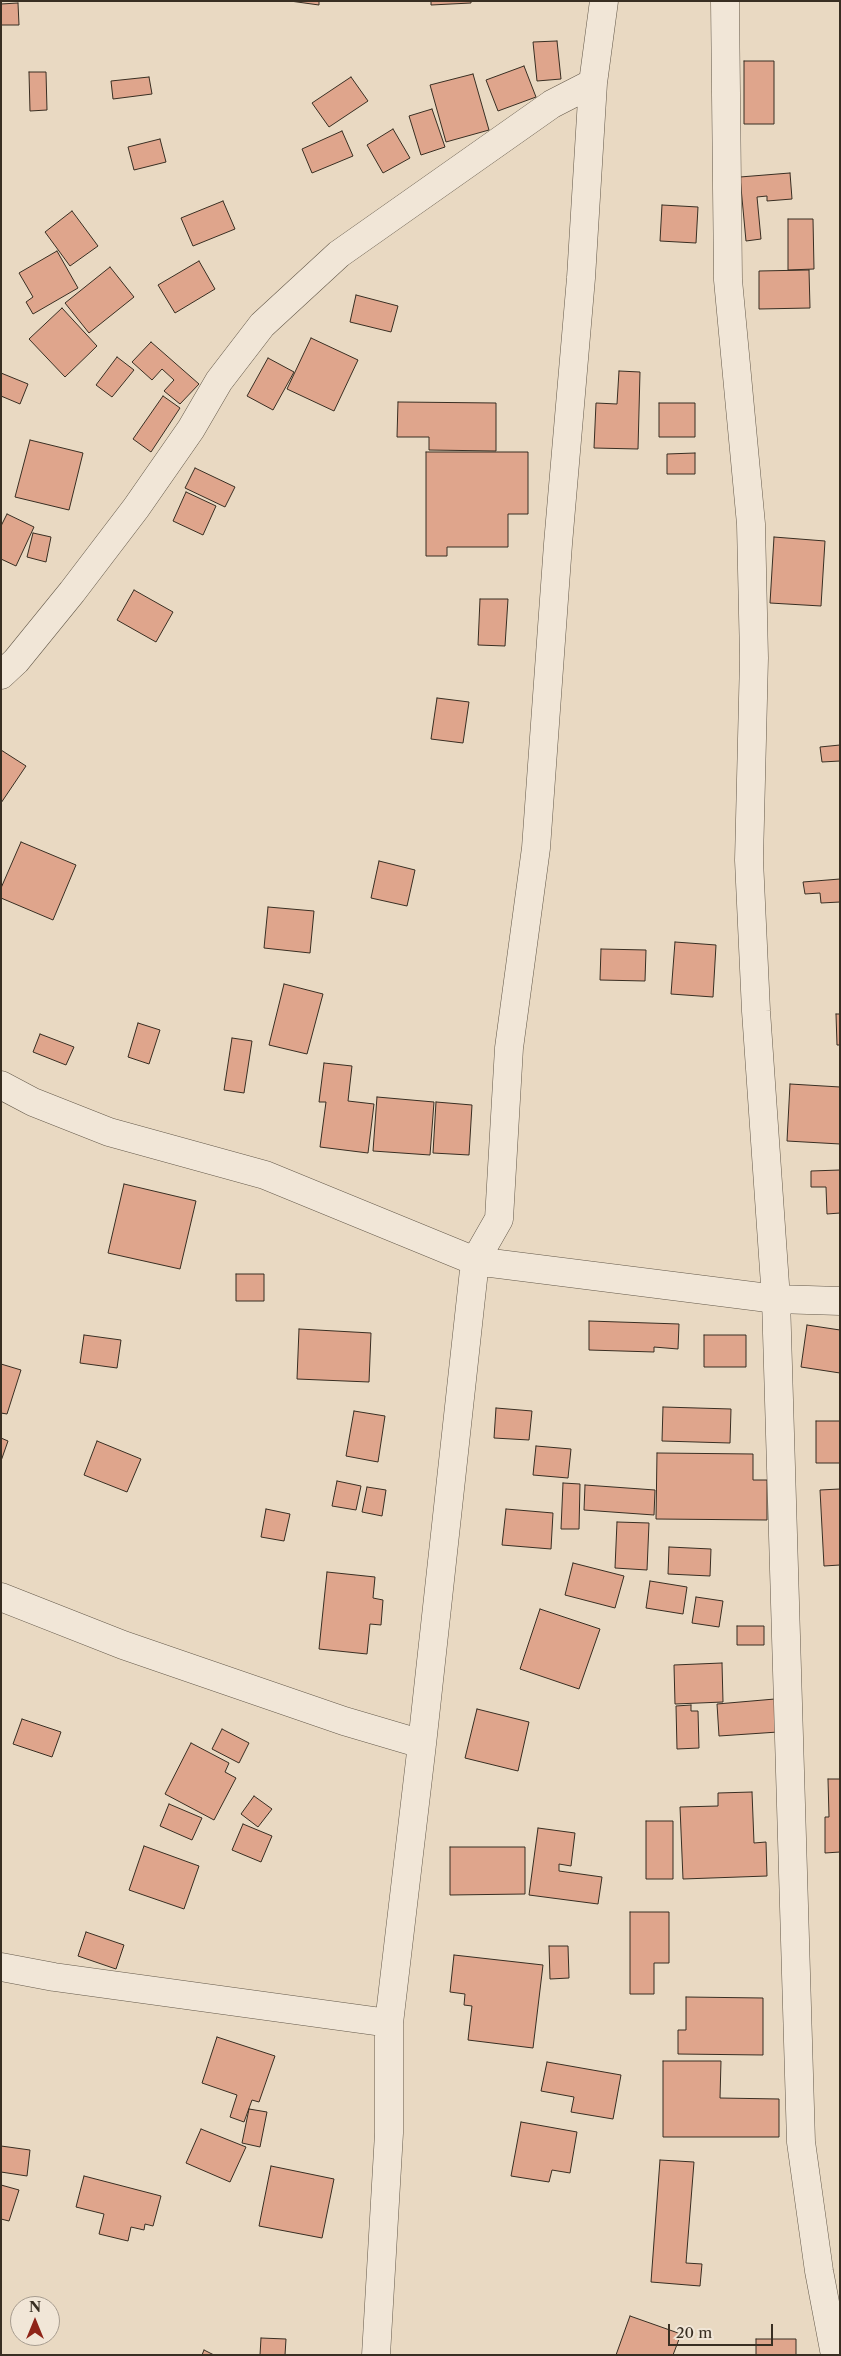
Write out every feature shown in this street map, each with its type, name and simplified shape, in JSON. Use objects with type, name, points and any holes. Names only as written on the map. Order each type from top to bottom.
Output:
[{"type":"street","points":[[376,2355],[389,2133],[389,2023],[422,1744],[475,1261],[499,1219],[509,1048],[536,848],[581,278],[593,83],[604,1]]},
{"type":"street","points":[[725,1],[728,280],[751,524],[754,658],[749,860],[756,1011],[776,1299],[801,2142],[819,2271],[835,2355]]},
{"type":"street","points":[[1,675],[16,661],[72,592],[136,508],[191,429],[219,381],[262,325],[339,254],[552,104],[593,83]]},
{"type":"street","points":[[1,1085],[33,1102],[109,1132],[265,1175],[475,1261],[776,1299],[840,1301]]},
{"type":"street","points":[[1,1597],[123,1646],[344,1721],[422,1744]]},
{"type":"street","points":[[1,1967],[64,1979],[389,2023]]},
{"type":"building","points":[[290,1],[319,1],[319,5]]},
{"type":"building","points":[[431,1],[471,1],[471,3],[431,5]]},
{"type":"building","points":[[18,3],[19,25],[1,25],[1,4]]},
{"type":"building","points":[[557,41],[561,79],[537,81],[533,42]]},
{"type":"building","points":[[744,61],[774,61],[774,124],[744,124]]},
{"type":"building","points":[[524,66],[536,97],[498,111],[486,80]]},
{"type":"building","points":[[29,72],[46,72],[47,110],[30,111]]},
{"type":"building","points":[[473,74],[489,130],[446,142],[430,85]]},
{"type":"building","points":[[149,77],[152,94],[113,99],[111,81]]},
{"type":"building","points":[[351,77],[368,101],[329,127],[312,103]]},
{"type":"building","points":[[432,109],[445,147],[421,155],[409,116]]},
{"type":"building","points":[[393,129],[410,158],[383,173],[367,145]]},
{"type":"building","points":[[342,131],[353,156],[312,173],[302,149]]},
{"type":"building","points":[[160,139],[166,162],[134,170],[128,147]]},
{"type":"building","points":[[790,173],[792,199],[767,201],[767,196],[757,197],[761,239],[746,241],[740,177]]},
{"type":"building","points":[[223,201],[235,229],[193,246],[181,218]]},
{"type":"building","points":[[662,205],[698,207],[696,243],[660,241]]},
{"type":"building","points":[[72,211],[98,246],[70,266],[45,232]]},
{"type":"building","points":[[788,219],[813,219],[814,269],[788,270]]},
{"type":"building","points":[[57,251],[78,288],[33,314],[26,302],[33,297],[19,273]]},
{"type":"building","points":[[199,261],[215,289],[175,313],[158,285]]},
{"type":"building","points":[[110,267],[134,297],[89,333],[65,303]]},
{"type":"building","points":[[809,270],[810,308],[759,309],[759,271]]},
{"type":"building","points":[[356,295],[398,306],[391,332],[350,322]]},
{"type":"building","points":[[62,308],[97,346],[65,377],[29,339]]},
{"type":"building","points":[[311,338],[358,360],[334,411],[287,389]]},
{"type":"building","points":[[151,342],[199,384],[180,404],[164,391],[174,380],[162,369],[152,380],[132,362]]},
{"type":"building","points":[[117,357],[134,370],[112,397],[96,385]]},
{"type":"building","points":[[268,358],[294,372],[273,410],[247,396]]},
{"type":"building","points":[[619,371],[640,372],[638,449],[594,448],[596,403],[617,404]]},
{"type":"building","points":[[1,373],[28,384],[20,404],[1,396]]},
{"type":"building","points":[[163,396],[180,408],[151,452],[133,439]]},
{"type":"building","points":[[398,402],[496,403],[496,451],[429,450],[429,437],[397,437]]},
{"type":"building","points":[[659,403],[695,403],[695,437],[659,437]]},
{"type":"building","points":[[30,440],[83,453],[69,510],[15,497]]},
{"type":"building","points":[[426,452],[528,452],[528,514],[508,514],[508,547],[447,547],[447,556],[426,556]]},
{"type":"building","points":[[695,453],[695,474],[667,474],[667,454]]},
{"type":"building","points":[[195,468],[235,487],[225,507],[185,488]]},
{"type":"building","points":[[186,492],[216,506],[203,535],[173,521]]},
{"type":"building","points":[[7,514],[34,527],[16,566],[1,559],[1,526]]},
{"type":"building","points":[[33,533],[51,537],[46,562],[27,557]]},
{"type":"building","points":[[774,537],[825,541],[821,606],[770,603]]},
{"type":"building","points":[[134,590],[173,612],[156,642],[117,620]]},
{"type":"building","points":[[480,599],[508,599],[505,646],[478,645]]},
{"type":"building","points":[[437,698],[469,702],[463,743],[431,739]]},
{"type":"building","points":[[840,745],[840,761],[822,762],[820,747]]},
{"type":"building","points":[[1,750],[26,766],[1,803]]},
{"type":"building","points":[[21,842],[76,865],[53,920],[1,898],[1,888]]},
{"type":"building","points":[[379,861],[415,870],[407,906],[371,898]]},
{"type":"building","points":[[840,879],[840,902],[821,903],[820,893],[805,894],[803,882]]},
{"type":"building","points":[[268,907],[314,911],[310,953],[264,948]]},
{"type":"building","points":[[675,942],[716,945],[713,997],[671,994]]},
{"type":"building","points":[[601,949],[646,950],[645,981],[600,980]]},
{"type":"building","points":[[284,984],[323,994],[307,1054],[269,1045]]},
{"type":"building","points":[[836,1014],[840,1014],[840,1045],[837,1045]]},
{"type":"building","points":[[138,1023],[160,1030],[149,1064],[128,1057]]},
{"type":"building","points":[[40,1034],[74,1047],[66,1065],[33,1052]]},
{"type":"building","points":[[232,1038],[252,1041],[244,1093],[224,1090]]},
{"type":"building","points":[[324,1063],[352,1066],[348,1101],[374,1104],[368,1153],[320,1147],[326,1102],[319,1102]]},
{"type":"building","points":[[790,1084],[840,1087],[840,1144],[787,1141]]},
{"type":"building","points":[[377,1097],[434,1102],[430,1155],[373,1151]]},
{"type":"building","points":[[436,1102],[472,1105],[469,1155],[433,1153]]},
{"type":"building","points":[[840,1170],[840,1213],[827,1214],[826,1187],[811,1187],[811,1171]]},
{"type":"building","points":[[124,1184],[196,1201],[180,1269],[108,1253]]},
{"type":"building","points":[[236,1274],[264,1274],[264,1301],[236,1301]]},
{"type":"building","points":[[589,1321],[679,1324],[678,1349],[654,1347],[654,1352],[589,1350]]},
{"type":"building","points":[[807,1325],[840,1330],[840,1373],[801,1367]]},
{"type":"building","points":[[299,1329],[371,1333],[369,1382],[297,1379]]},
{"type":"building","points":[[84,1335],[121,1340],[117,1368],[80,1363]]},
{"type":"building","points":[[704,1335],[746,1335],[746,1367],[704,1367]]},
{"type":"building","points":[[1,1364],[21,1370],[7,1414],[1,1413]]},
{"type":"building","points":[[663,1407],[731,1409],[730,1443],[662,1441]]},
{"type":"building","points":[[496,1408],[532,1411],[529,1440],[494,1438]]},
{"type":"building","points":[[354,1411],[385,1416],[378,1462],[346,1456]]},
{"type":"building","points":[[816,1421],[840,1421],[840,1463],[816,1463]]},
{"type":"building","points":[[1,1438],[8,1441],[1,1461]]},
{"type":"building","points":[[97,1441],[141,1459],[127,1492],[84,1475]]},
{"type":"building","points":[[536,1446],[571,1449],[568,1478],[533,1475]]},
{"type":"building","points":[[657,1453],[753,1454],[753,1480],[767,1480],[767,1520],[656,1519]]},
{"type":"building","points":[[337,1481],[361,1486],[356,1510],[332,1506]]},
{"type":"building","points":[[563,1483],[580,1484],[579,1529],[561,1529]]},
{"type":"building","points":[[585,1485],[655,1490],[654,1515],[584,1510]]},
{"type":"building","points":[[367,1487],[386,1490],[382,1516],[362,1512]]},
{"type":"building","points":[[840,1489],[840,1565],[824,1566],[820,1490]]},
{"type":"building","points":[[266,1509],[290,1514],[284,1541],[261,1537]]},
{"type":"building","points":[[506,1509],[553,1513],[551,1549],[502,1545]]},
{"type":"building","points":[[617,1522],[649,1523],[647,1570],[615,1568]]},
{"type":"building","points":[[669,1547],[711,1549],[710,1576],[668,1574]]},
{"type":"building","points":[[573,1563],[624,1576],[615,1608],[565,1595]]},
{"type":"building","points":[[327,1572],[375,1577],[373,1598],[383,1600],[381,1625],[370,1624],[367,1654],[319,1649]]},
{"type":"building","points":[[650,1581],[687,1587],[683,1614],[646,1608]]},
{"type":"building","points":[[696,1597],[723,1601],[719,1627],[692,1623]]},
{"type":"building","points":[[540,1609],[600,1629],[579,1689],[520,1669]]},
{"type":"building","points":[[737,1626],[764,1626],[764,1645],[737,1645]]},
{"type":"building","points":[[722,1663],[723,1702],[675,1704],[674,1665]]},
{"type":"building","points":[[775,1699],[778,1732],[719,1736],[717,1704]]},
{"type":"building","points":[[691,1705],[691,1711],[698,1711],[699,1748],[677,1749],[676,1706]]},
{"type":"building","points":[[477,1709],[529,1722],[518,1771],[465,1758]]},
{"type":"building","points":[[22,1719],[61,1732],[52,1757],[13,1744]]},
{"type":"building","points":[[222,1729],[249,1743],[239,1763],[212,1749]]},
{"type":"building","points":[[191,1743],[229,1763],[225,1772],[236,1778],[214,1820],[165,1794]]},
{"type":"building","points":[[828,1779],[840,1779],[840,1852],[825,1853],[825,1817],[829,1817]]},
{"type":"building","points":[[752,1792],[754,1843],[766,1842],[767,1876],[683,1879],[680,1807],[718,1806],[718,1793]]},
{"type":"building","points":[[254,1796],[272,1809],[258,1827],[241,1814]]},
{"type":"building","points":[[169,1804],[202,1818],[192,1840],[160,1826]]},
{"type":"building","points":[[646,1821],[673,1821],[673,1879],[646,1879]]},
{"type":"building","points":[[243,1824],[272,1836],[261,1862],[232,1850]]},
{"type":"building","points":[[538,1828],[575,1833],[571,1866],[559,1864],[559,1871],[602,1877],[598,1904],[529,1895]]},
{"type":"building","points":[[144,1846],[199,1866],[184,1909],[129,1890]]},
{"type":"building","points":[[450,1847],[525,1847],[525,1894],[450,1895]]},
{"type":"building","points":[[630,1912],[669,1912],[669,1963],[654,1963],[654,1994],[630,1994]]},
{"type":"building","points":[[86,1932],[124,1945],[116,1969],[78,1956]]},
{"type":"building","points":[[549,1946],[568,1946],[569,1978],[550,1979]]},
{"type":"building","points":[[454,1955],[543,1965],[533,2048],[468,2040],[472,2006],[464,2005],[465,1994],[450,1992]]},
{"type":"building","points":[[686,1997],[763,1998],[763,2055],[678,2054],[678,2030],[686,2030]]},
{"type":"building","points":[[217,2037],[275,2056],[259,2102],[252,2100],[244,2122],[230,2117],[237,2095],[202,2083]]},
{"type":"building","points":[[663,2061],[721,2061],[720,2098],[779,2099],[779,2137],[663,2137]]},
{"type":"building","points":[[547,2062],[621,2075],[613,2119],[571,2112],[574,2097],[541,2091]]},
{"type":"building","points":[[249,2109],[267,2112],[260,2147],[242,2143]]},
{"type":"building","points":[[521,2122],[577,2132],[570,2173],[552,2170],[549,2182],[511,2176]]},
{"type":"building","points":[[201,2129],[246,2147],[230,2182],[186,2163]]},
{"type":"building","points":[[1,2146],[30,2150],[27,2176],[1,2172]]},
{"type":"building","points":[[660,2160],[694,2162],[686,2263],[702,2264],[700,2286],[651,2282]]},
{"type":"building","points":[[271,2166],[334,2179],[322,2238],[259,2226]]},
{"type":"building","points":[[84,2176],[161,2196],[153,2226],[145,2224],[144,2230],[131,2227],[128,2241],[99,2234],[104,2214],[76,2207]]},
{"type":"building","points":[[1,2185],[19,2190],[9,2221],[1,2219]]},
{"type":"building","points":[[630,2316],[681,2334],[673,2355],[616,2355]]},
{"type":"building","points":[[261,2338],[286,2339],[285,2355],[260,2355]]},
{"type":"building","points":[[756,2339],[796,2339],[796,2355],[756,2355]]},
{"type":"building","points":[[204,2350],[214,2355],[202,2355]]}]
